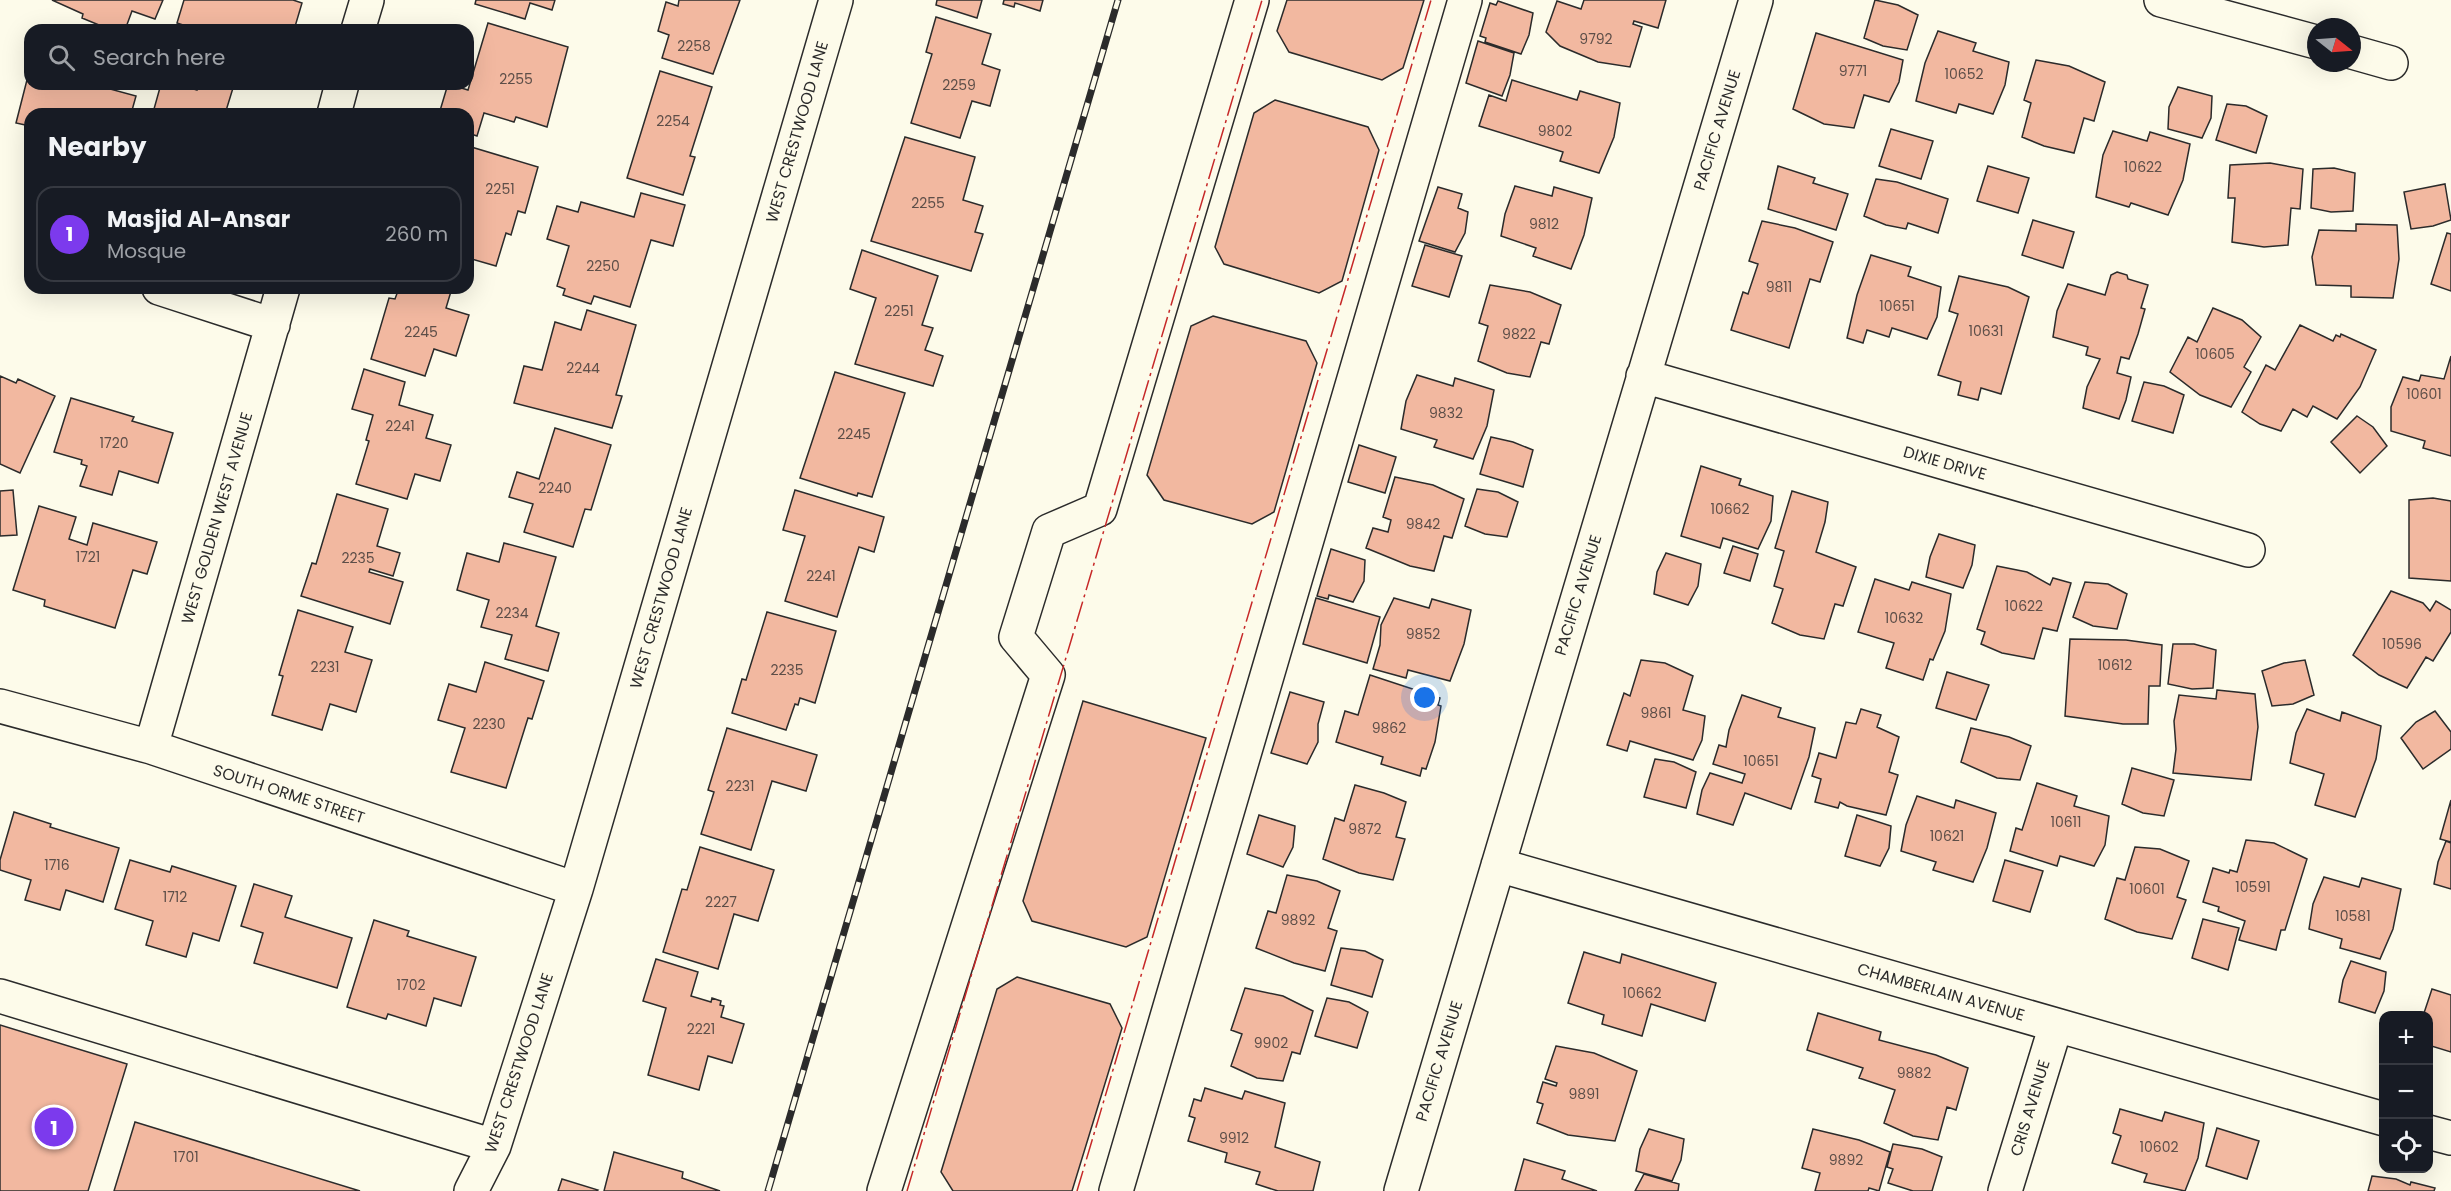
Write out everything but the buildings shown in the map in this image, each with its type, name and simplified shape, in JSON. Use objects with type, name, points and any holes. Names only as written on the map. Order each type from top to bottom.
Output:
[{"type":"street","points":[[360,24],[367,0]]},
{"type":"street","name":"WEST CRESTWOOD LANE","points":[[471,1191],[494,1146],[576,889],[836,0]]},
{"type":"street","points":[[884,1191],[1048,675],[1016,638],[1049,531],[1100,510],[1252,0]]},
{"type":"street","points":[[1116,1191],[1465,0]]},
{"type":"street","name":"PACIFIC AVENUE","points":[[1401,1191],[1756,0]]},
{"type":"street","points":[[2161,0],[2307,40]]},
{"type":"street","points":[[2361,55],[2391,63]]},
{"type":"street","points":[[336,108],[340,90]]},
{"type":"street","points":[[177,294],[273,325]]},
{"type":"street","name":"WEST GOLDEN WEST AVENUE","points":[[151,747],[281,294]]},
{"type":"street","name":"DIXIE DRIVE","points":[[1643,376],[2248,550]]},
{"type":"street","name":"SOUTH ORME STREET","points":[[0,706],[151,747],[576,889]]},
{"type":"street","name":"CHAMBERLAIN AVENUE","points":[[1498,865],[2379,1118]]},
{"type":"street","points":[[0,996],[494,1146]]},
{"type":"street","name":"CRIS AVENUE","points":[[2005,1191],[2056,1025]]},
{"type":"street","points":[[2433,1133],[2451,1138]]},
{"type":"railway","points":[[768,1191],[1118,0]]},
{"type":"power","points":[[907,1191],[1262,0]]},
{"type":"power","points":[[1077,1191],[1431,0]]},
{"type":"place","name":"Masjid Al-Ansar","points":[[54,1127]]}]
